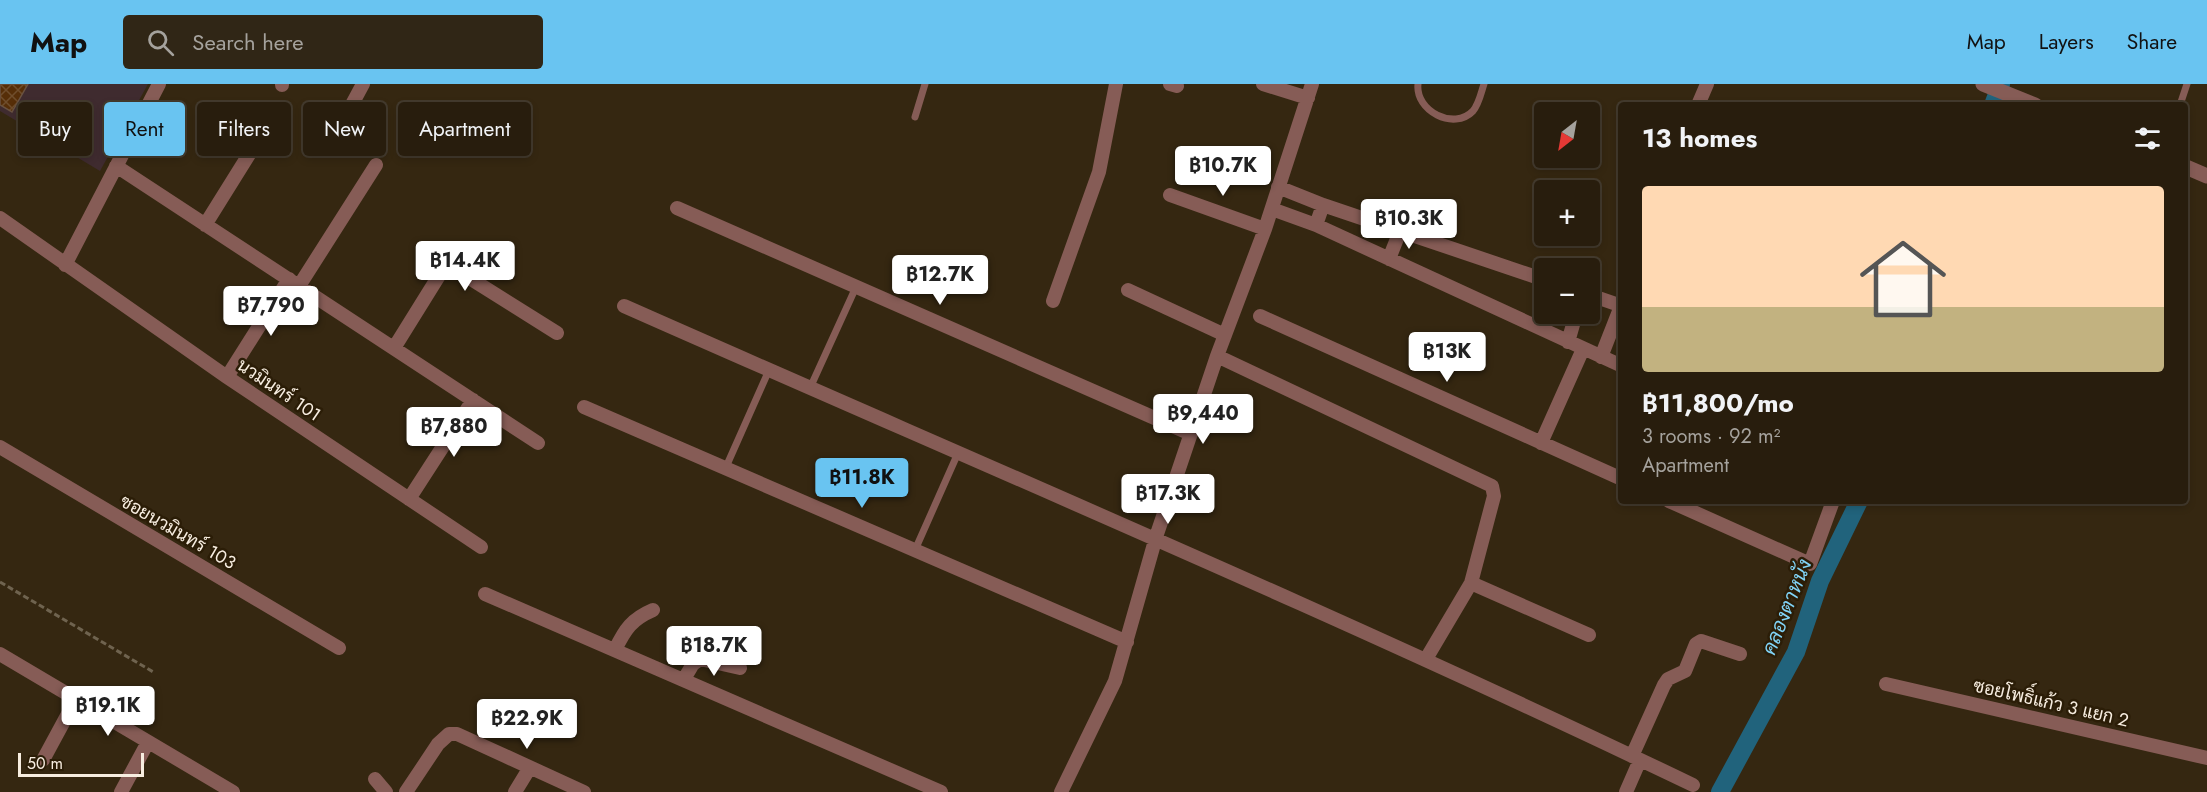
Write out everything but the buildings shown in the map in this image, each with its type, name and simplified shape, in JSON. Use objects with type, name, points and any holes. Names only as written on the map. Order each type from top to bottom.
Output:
[{"type":"street","points":[[65,265],[159,84]]},
{"type":"street","points":[[353,102],[363,84]]},
{"type":"street","points":[[1053,301],[1099,172],[1116,84]]},
{"type":"street","points":[[1061,792],[1107,700],[1127,642],[1156,537],[1217,356],[1272,209],[1310,91],[1263,84]]},
{"type":"street","points":[[1699,102],[1707,84]]},
{"type":"street","points":[[1983,84],[2026,102]]},
{"type":"street","points":[[206,225],[248,156]]},
{"type":"street","points":[[227,377],[376,165]]},
{"type":"street","points":[[116,166],[538,443]]},
{"type":"street","points":[[2188,168],[2207,176]]},
{"type":"street","points":[[1278,187],[1323,205],[1534,276]]},
{"type":"street","points":[[1170,195],[1265,229]]},
{"type":"street","points":[[1316,225],[1323,205]]},
{"type":"street","points":[[677,208],[1191,434]]},
{"type":"street","points":[[1272,209],[1316,225],[1618,364]]},
{"type":"street","name":"นวมินทร์ 101","points":[[0,218],[227,377],[481,547]]},
{"type":"street","points":[[1389,259],[1400,231]]},
{"type":"street","points":[[394,348],[440,274],[452,267],[557,333]]},
{"type":"street","points":[[1128,290],[1225,335]]},
{"type":"street","points":[[1600,299],[1618,305]]},
{"type":"street","points":[[624,306],[958,453],[1156,537],[1426,659],[1693,785]]},
{"type":"street","points":[[1601,357],[1618,314]]},
{"type":"street","points":[[1260,316],[1618,477]]},
{"type":"street","points":[[1568,342],[1573,324]]},
{"type":"street","points":[[1541,443],[1583,349]]},
{"type":"street","points":[[1217,356],[1492,486],[1494,496],[1472,583],[1426,659]]},
{"type":"street","points":[[409,499],[473,400]]},
{"type":"street","points":[[584,407],[1127,642]]},
{"type":"street","name":"ซอยนวมินทร์ 103","points":[[0,447],[339,648]]},
{"type":"street","points":[[1677,504],[1810,564],[1832,504]]},
{"type":"street","points":[[1472,583],[1589,634]]},
{"type":"street","points":[[485,594],[941,792]]},
{"type":"street","points":[[615,650],[626,628],[636,617],[653,610]]},
{"type":"street","points":[[1626,792],[1636,758],[1664,685],[1668,679],[1685,671],[1696,644],[1701,641],[1740,654]]},
{"type":"street","points":[[2,659],[76,699],[227,791]]},
{"type":"street","points":[[684,679],[693,664],[700,659],[740,668]]},
{"type":"street","name":"ซอยโพธิ์แก้ว 3 แยก 2","points":[[1886,684],[2207,758]]},
{"type":"street","points":[[43,760],[76,699]]},
{"type":"street","points":[[406,792],[438,744],[449,734],[457,734],[529,769],[584,792]]},
{"type":"street","points":[[121,792],[148,742]]},
{"type":"street","points":[[515,792],[529,769]]},
{"type":"street","points":[[375,779],[386,792]]},
{"type":"lane","points":[[915,117],[925,84]]},
{"type":"lane","points":[[1418,84],[1418,99],[1425,107],[1434,114],[1450,118],[1462,117],[1472,112],[1484,84]]},
{"type":"lane","points":[[2181,102],[2187,84]]},
{"type":"lane","points":[[810,388],[856,287]]},
{"type":"lane","points":[[726,467],[769,370]]},
{"type":"lane","points":[[915,550],[958,453]]},
{"type":"path","points":[[0,582],[155,673]]},
{"type":"shaded area","points":[[0,84],[148,84],[138,102],[104,102],[104,156],[108,156],[100,171],[75,156],[92,156],[92,102],[18,102],[18,122],[0,111]]},
{"type":"waterway","name":"คลองตาหนัง","points":[[1994,102],[2001,84]]},
{"type":"waterway","name":"คลองตาหนัง","points":[[1720,792],[1796,652],[1820,581],[1858,504]]}]
